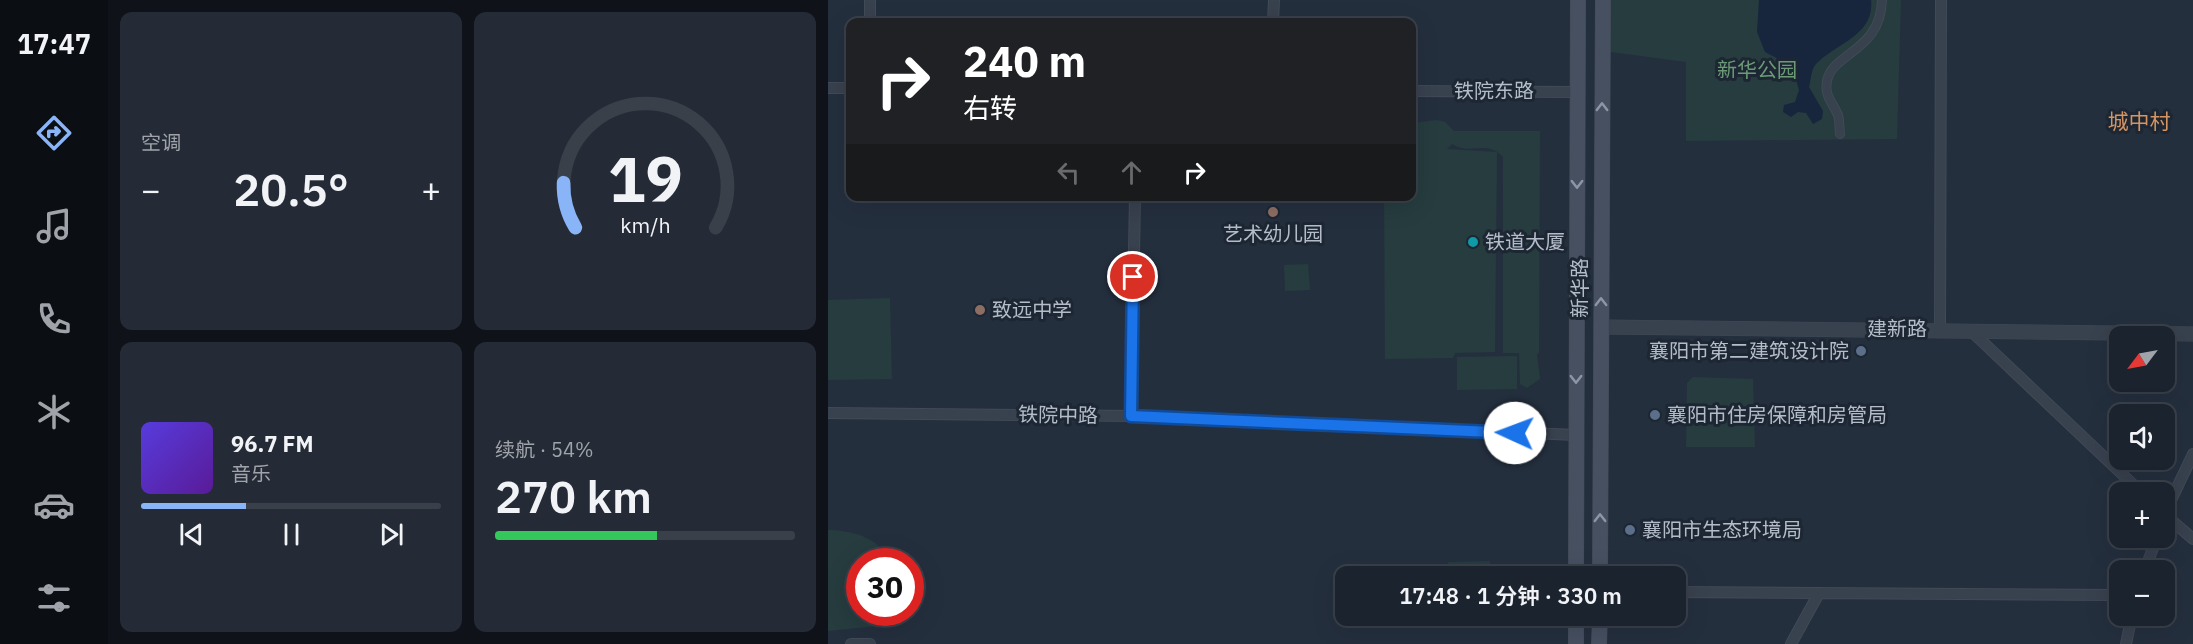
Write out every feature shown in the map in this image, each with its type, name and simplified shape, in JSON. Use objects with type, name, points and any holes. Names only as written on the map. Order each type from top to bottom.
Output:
[{"type":"main road","name":"新华路","points":[[1576,566],[1578,0]]},
{"type":"main road","name":"新华路","points":[[1600,566],[1603,0]]},
{"type":"main road","points":[[1576,626],[1576,644]]},
{"type":"main road","points":[[1599,644],[1600,626]]},
{"type":"street","points":[[870,0],[870,18]]},
{"type":"street","points":[[1273,18],[1274,0]]},
{"type":"street","points":[[1840,134],[1839,117],[1826,91],[1827,78],[1831,70],[1871,36],[1882,18],[1882,0]]},
{"type":"street","points":[[1940,329],[1941,0]]},
{"type":"street","points":[[828,88],[846,88]]},
{"type":"street","name":"铁院东路","points":[[1416,91],[1577,92]]},
{"type":"street","points":[[1131,416],[1135,201]]},
{"type":"street","name":"建新路","points":[[1601,327],[1940,329],[2193,334]]},
{"type":"street","points":[[1970,330],[2130,482]]},
{"type":"street","name":"铁院中路","points":[[828,413],[1131,416],[1576,435]]},
{"type":"street","points":[[2175,492],[2193,454]]},
{"type":"street","points":[[2175,524],[2193,539]]},
{"type":"street","points":[[1686,592],[2109,595]]},
{"type":"street","points":[[1791,644],[1819,593]]},
{"type":"street","points":[[2126,644],[2130,626]]},
{"type":"street","points":[[851,644],[870,644]]},
{"type":"green space","name":"新华公园","points":[[1603,0],[1901,0],[1897,139],[1686,141],[1686,62],[1603,51]]},
{"type":"green space","points":[[1437,120],[1445,122],[1454,131],[1540,131],[1539,353],[1537,354],[1540,379],[1527,388],[1520,384],[1519,353],[1503,353],[1503,157],[1497,152],[1495,352],[1455,353],[1453,358],[1385,359],[1384,201],[1416,201],[1416,123]],"holes":[[[1452,144],[1466,149],[1484,148],[1497,152],[1447,149]]]},
{"type":"green space","points":[[1308,264],[1310,290],[1285,291],[1284,265]]},
{"type":"green space","points":[[890,298],[892,379],[828,380],[828,300]]},
{"type":"green space","points":[[1517,356],[1517,389],[1457,390],[1457,357]]},
{"type":"green space","points":[[1693,377],[1753,379],[1755,447],[1686,447],[1687,383]]},
{"type":"green space","points":[[828,530],[845,531],[863,536],[880,548],[846,548],[846,626],[878,626],[828,631]]},
{"type":"green space","points":[[1490,561],[1490,566],[1448,566],[1448,562]]},
{"type":"water","points":[[1759,0],[1871,0],[1871,12],[1861,30],[1824,57],[1813,69],[1809,87],[1823,111],[1822,119],[1813,124],[1806,113],[1798,112],[1791,117],[1783,112],[1784,105],[1795,102],[1799,90],[1792,66],[1765,52],[1757,32]]},
{"type":"place","name":"艺术幼儿园","points":[[1273,212]]},
{"type":"place","name":"铁道大厦","points":[[1473,242]]},
{"type":"place","name":"致远中学","points":[[980,310]]},
{"type":"place","name":"襄阳市第二建筑设计院","points":[[1861,351]]},
{"type":"place","name":"襄阳市住房保障和房管局","points":[[1655,415]]},
{"type":"place","name":"襄阳市生态环境局","points":[[1630,530]]},
{"type":"district","name":"城中村","points":[[2139,122]]},
{"type":"route","points":[[1133,277],[1131,416],[1515,433]]}]
